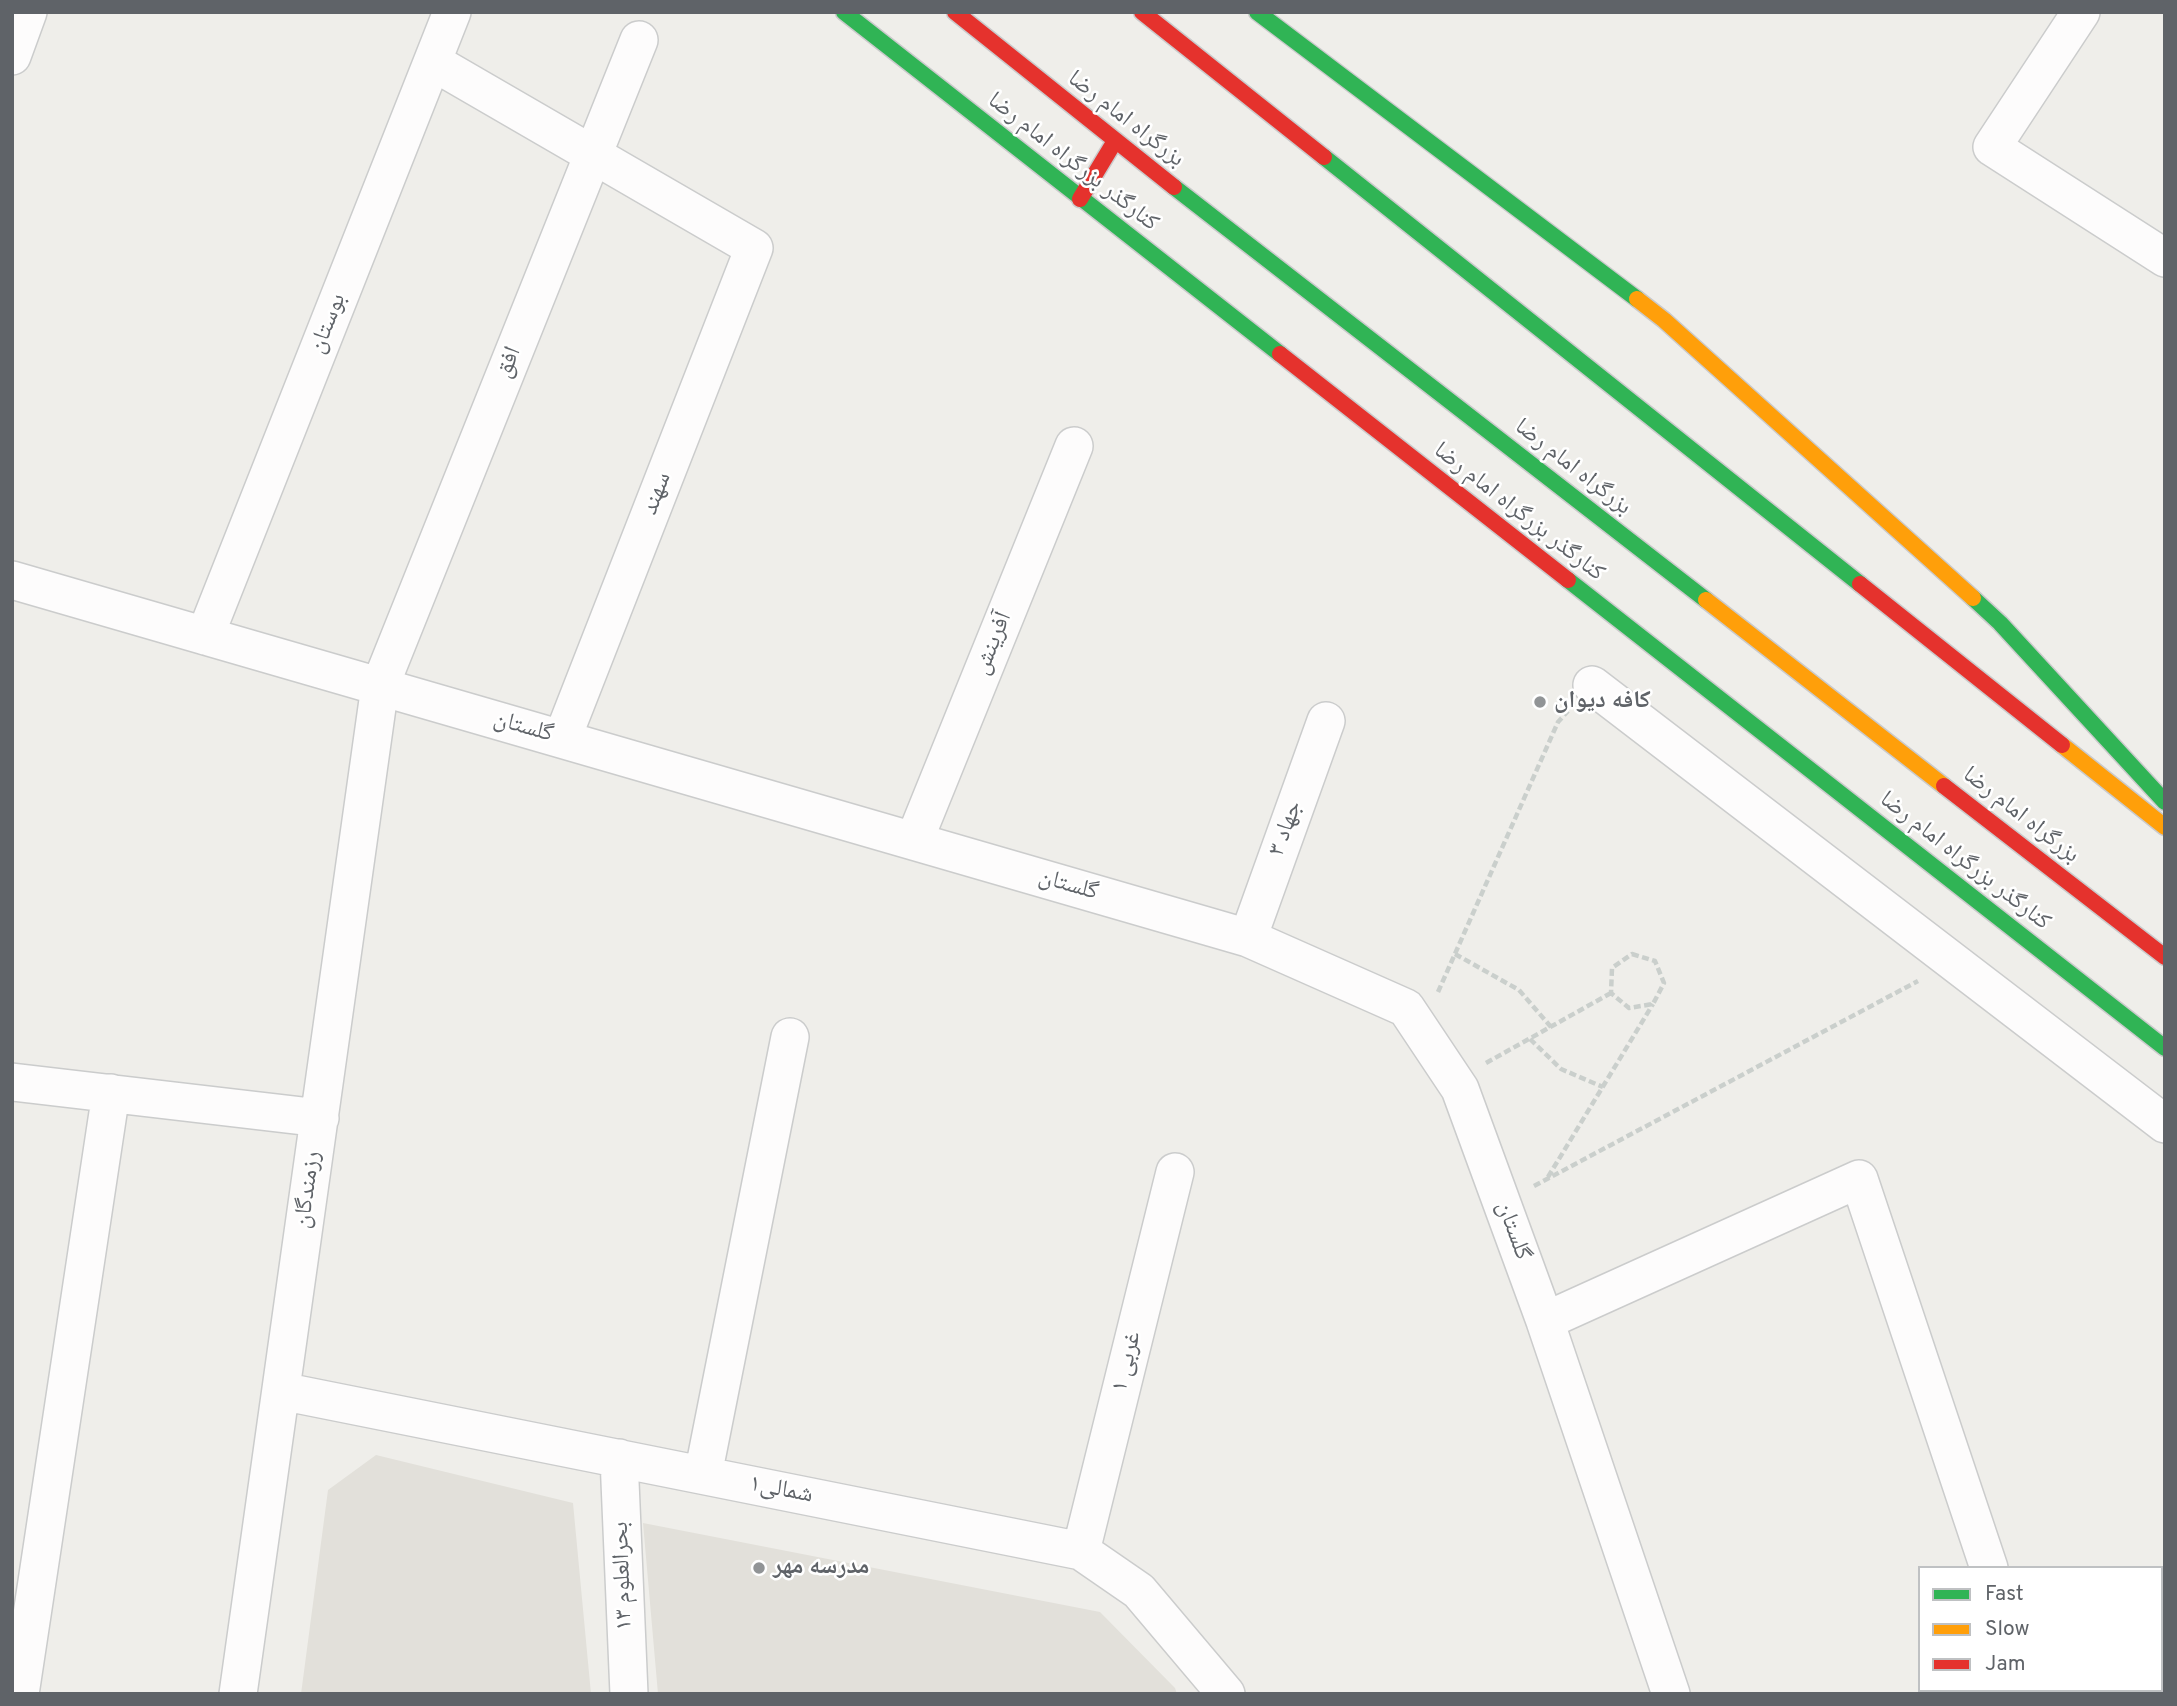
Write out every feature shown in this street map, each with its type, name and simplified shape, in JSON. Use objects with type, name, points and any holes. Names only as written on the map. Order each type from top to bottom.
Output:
[{"type":"main road","name":"کنارگذر بزرگراه امام رضا","points":[[844,12],[2165,1048]]},
{"type":"main road","name":"بزرگراه امام رضا","points":[[955,12],[1115,141],[2165,957]]},
{"type":"main road","points":[[1142,12],[2165,827]]},
{"type":"main road","points":[[1257,12],[1664,320],[2000,623],[2165,802]]},
{"type":"main road","points":[[1080,199],[1115,141]]},
{"type":"street","points":[[12,56],[28,12]]},
{"type":"street","name":"بوستان","points":[[205,636],[452,12]]},
{"type":"street","points":[[2081,12],[1992,148],[2165,258]]},
{"type":"street","name":"افق","points":[[380,687],[639,40]]},
{"type":"street","points":[[433,62],[592,156]]},
{"type":"street","name":"سهند","points":[[562,739],[754,248],[592,156]]},
{"type":"street","name":"آفرینش","points":[[914,841],[1074,446]]},
{"type":"street","name":"گلستان","points":[[12,580],[1248,938],[1406,1008],[1460,1089],[1545,1321],[1671,1694]]},
{"type":"street","points":[[1592,685],[2165,1124]]},
{"type":"street","name":"رزمندگان","points":[[237,1694],[380,687]]},
{"type":"street","name":"جهاد ۳","points":[[1248,938],[1326,721]]},
{"type":"street","points":[[703,1475],[790,1037]]},
{"type":"street","points":[[12,1082],[320,1118]]},
{"type":"street","points":[[20,1694],[111,1093]]},
{"type":"street","name":"غربی ۱","points":[[1081,1551],[1175,1172]]},
{"type":"street","points":[[1545,1321],[1859,1179],[1988,1566]]},
{"type":"street","name":"شمالی۱","points":[[281,1391],[1081,1551],[1139,1591],[1226,1694]]},
{"type":"street","name":"بحرالعلوم ۱۳","points":[[619,1458],[629,1694]]},
{"type":"path","points":[[1421,1031],[1558,722],[1592,685]]},
{"type":"path","points":[[1455,954],[1519,990],[1551,1027]]},
{"type":"path","points":[[1547,1179],[1664,983],[1655,961],[1632,954],[1612,968],[1611,993]]},
{"type":"path","points":[[1502,1203],[1954,962]]},
{"type":"path","points":[[1455,1081],[1611,993]]},
{"type":"path","points":[[1611,993],[1629,1008],[1653,1003]]},
{"type":"path","points":[[1530,1039],[1561,1069],[1603,1087]]},
{"type":"shaded area","points":[[376,1455],[573,1503],[591,1694],[301,1694],[328,1490]]},
{"type":"shaded area","name":"مدرسه مهر","points":[[643,1523],[1100,1612],[1175,1688],[1177,1694],[658,1694]]},
{"type":"traffic: fast","points":[[844,12],[1280,354]]},
{"type":"traffic: fast","points":[[1257,12],[1637,299]]},
{"type":"traffic: fast","points":[[1324,157],[1860,584]]},
{"type":"traffic: fast","points":[[1174,187],[1706,600]]},
{"type":"traffic: fast","points":[[1568,580],[2165,1048]]},
{"type":"traffic: fast","points":[[1973,598],[2000,623],[2165,802]]},
{"type":"traffic: slow","points":[[1637,299],[1664,320],[1973,598]]},
{"type":"traffic: slow","points":[[1706,600],[1944,786]]},
{"type":"traffic: slow","points":[[2062,745],[2165,827]]},
{"type":"traffic: jam","points":[[955,12],[1174,187]]},
{"type":"traffic: jam","points":[[1142,12],[1324,157]]},
{"type":"traffic: jam","points":[[1080,199],[1115,141]]},
{"type":"traffic: jam","points":[[1280,354],[1568,580]]},
{"type":"traffic: jam","points":[[1860,584],[2062,745]]},
{"type":"traffic: jam","points":[[1944,786],[2165,957]]},
{"type":"place","name":"کافه دیوان","points":[[1540,702]]},
{"type":"place","name":"مدرسه مهر","points":[[759,1568]]}]
